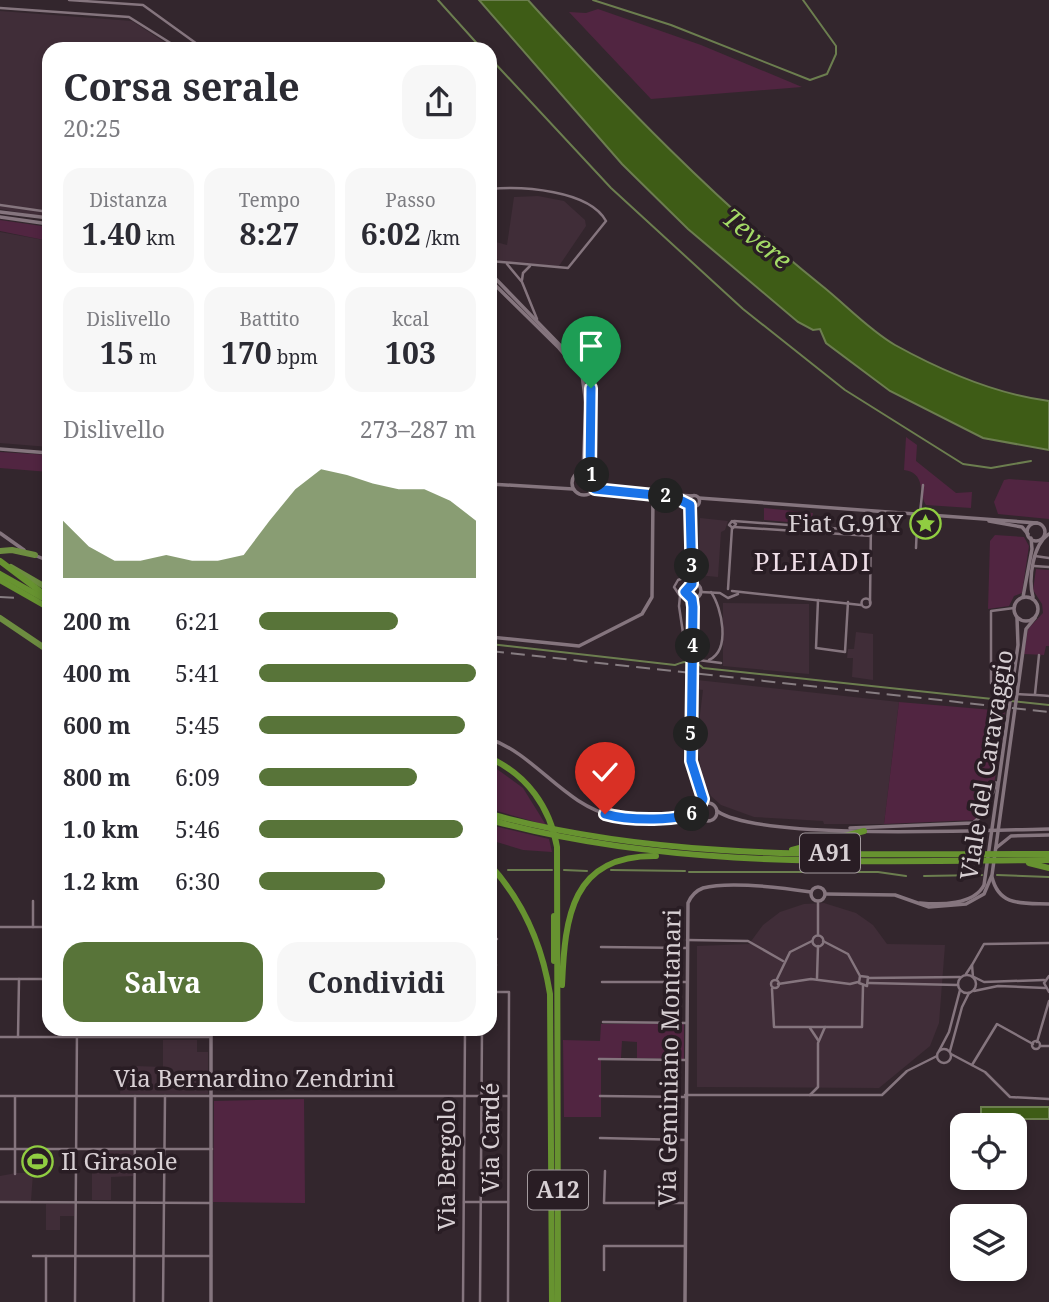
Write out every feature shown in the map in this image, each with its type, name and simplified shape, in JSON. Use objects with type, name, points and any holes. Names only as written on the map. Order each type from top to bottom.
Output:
[{"type":"highway","points":[[0,551],[12,550],[35,555]]},
{"type":"highway","points":[[0,561],[42,585]]},
{"type":"highway","points":[[0,561],[42,594]]},
{"type":"highway","points":[[0,574],[42,596]]},
{"type":"highway","points":[[2,582],[42,604]]},
{"type":"highway","points":[[0,618],[42,646]]},
{"type":"highway","points":[[497,764],[526,783],[550,820],[558,854],[556,1078]]},
{"type":"highway","name":"A91","points":[[497,816],[545,829],[623,842],[776,853],[1049,853]]},
{"type":"highway","name":"A91","points":[[497,822],[610,847],[694,856],[1049,860]]},
{"type":"highway","points":[[776,853],[817,846],[864,831]]},
{"type":"highway","points":[[556,1078],[564,939],[577,894],[593,876],[619,860],[640,856],[694,856]]},
{"type":"highway","points":[[975,860],[1036,864],[1049,868]]},
{"type":"highway","points":[[497,874],[521,906],[542,953],[550,994],[556,1078]]},
{"type":"highway","name":"A12","points":[[552,1302],[556,1078]]},
{"type":"highway","name":"A12","points":[[556,1078],[558,1302]]},
{"type":"street","points":[[69,0],[143,5],[153,16],[193,42]]},
{"type":"street","points":[[0,8],[129,17],[169,42]]},
{"type":"street","points":[[497,189],[554,191],[598,212],[606,219],[605,225],[570,268],[497,262]]},
{"type":"street","points":[[0,205],[42,211]]},
{"type":"street","points":[[0,214],[42,217]]},
{"type":"street","points":[[0,214],[42,223]]},
{"type":"street","points":[[507,264],[522,282]]},
{"type":"street","points":[[520,266],[522,282],[537,319]]},
{"type":"street","points":[[522,282],[523,273],[530,266]]},
{"type":"street","points":[[497,280],[579,362],[589,378],[592,398],[590,474]]},
{"type":"street","points":[[497,287],[582,375],[586,404],[583,471]]},
{"type":"street","points":[[0,449],[42,452]]},
{"type":"street","points":[[583,471],[595,479],[595,489]]},
{"type":"street","points":[[573,489],[573,477],[583,471]]},
{"type":"street","points":[[497,484],[573,489],[586,495],[595,489],[674,497],[692,496]]},
{"type":"street","points":[[920,514],[923,485]]},
{"type":"street","points":[[497,638],[579,646],[642,614],[652,597],[653,495]]},
{"type":"street","points":[[692,496],[698,503]]},
{"type":"street","points":[[692,496],[692,584]]},
{"type":"street","points":[[674,497],[690,505],[718,499],[878,510],[1049,527]]},
{"type":"street","points":[[692,527],[698,503]]},
{"type":"street","points":[[861,509],[871,518]]},
{"type":"street","points":[[854,602],[867,607],[870,603],[871,518],[878,510]]},
{"type":"street","points":[[977,519],[1022,527],[1029,536],[1038,540],[1049,534]]},
{"type":"street","points":[[728,592],[734,522],[871,534]]},
{"type":"street","points":[[1039,524],[1030,527],[1032,549],[1023,597],[1014,608],[994,609],[991,612],[991,683],[995,688],[1006,691],[1049,696]]},
{"type":"street","points":[[1014,608],[1017,618],[1024,621],[1035,618],[1038,612],[1031,590],[1035,556],[1045,530],[1039,524]]},
{"type":"street","points":[[916,548],[917,525]]},
{"type":"street","points":[[733,527],[871,534]]},
{"type":"street","points":[[812,532],[813,527]]},
{"type":"street","points":[[0,533],[12,544],[42,558]]},
{"type":"street","points":[[686,576],[687,541],[692,533]]},
{"type":"street","points":[[1035,556],[1049,558]]},
{"type":"street","points":[[1034,566],[1049,567]]},
{"type":"street","points":[[692,575],[686,576],[674,586],[680,596],[678,606],[686,653],[720,663]]},
{"type":"street","points":[[686,594],[687,587],[692,584],[699,586],[699,597],[692,599]]},
{"type":"street","points":[[861,605],[871,590]]},
{"type":"street","points":[[701,592],[848,602],[863,599],[870,603]]},
{"type":"street","points":[[706,661],[713,659],[719,652],[721,606],[711,593]]},
{"type":"street","points":[[680,596],[686,594]]},
{"type":"street","points":[[686,594],[692,599],[692,768],[702,796],[701,818],[708,821],[716,817],[717,811]]},
{"type":"street","points":[[1023,597],[1036,601]]},
{"type":"street","points":[[818,600],[816,648],[845,652],[848,602]]},
{"type":"street","name":"Viale del Caravaggio","points":[[961,903],[982,896],[992,875],[1021,645],[1017,618]]},
{"type":"street","name":"Viale del Caravaggio","points":[[961,903],[977,895],[985,880],[1021,645],[1026,629],[1035,618]]},
{"type":"street","points":[[1035,695],[1040,655]]},
{"type":"street","points":[[497,742],[514,751],[580,801],[605,814],[627,818],[691,815],[710,803]]},
{"type":"street","points":[[839,829],[968,824],[978,821],[985,814],[999,775]]},
{"type":"street","points":[[702,796],[730,819],[755,824],[864,831],[1049,829]]},
{"type":"street","points":[[885,830],[892,828]]},
{"type":"street","points":[[994,857],[998,845],[1008,837],[1047,835]]},
{"type":"street","points":[[992,875],[997,893],[1012,902],[1049,904]]},
{"type":"street","name":"Via Geminiano Montanari","points":[[685,1302],[688,904],[701,889],[778,887],[811,892]]},
{"type":"street","points":[[818,901],[813,900],[811,892],[818,887],[826,894],[895,895],[926,907],[961,903]]},
{"type":"street","points":[[826,894],[818,901],[818,935],[823,941],[848,954],[860,976],[869,981],[958,985]]},
{"type":"street","points":[[33,901],[33,927]]},
{"type":"street","points":[[0,927],[42,927]]},
{"type":"street","points":[[778,981],[783,961],[796,947],[812,941],[818,935]]},
{"type":"street","points":[[687,940],[741,940],[783,961]]},
{"type":"street","points":[[812,941],[818,946]]},
{"type":"street","points":[[817,979],[818,946],[823,941]]},
{"type":"street","points":[[863,986],[869,981],[960,977],[972,965],[984,944],[1049,943]]},
{"type":"street","points":[[601,947],[687,948]]},
{"type":"street","points":[[949,1061],[962,1007],[977,983],[972,965]]},
{"type":"street","points":[[965,974],[984,982],[1044,980],[1049,976]]},
{"type":"street","points":[[858,982],[860,976]]},
{"type":"street","points":[[938,1058],[955,1017],[960,977]]},
{"type":"street","points":[[0,979],[42,979]]},
{"type":"street","points":[[18,1037],[19,979]]},
{"type":"street","points":[[817,979],[847,984],[858,982],[863,986],[863,1027],[774,1027],[770,986],[778,981],[817,979]]},
{"type":"street","points":[[1044,980],[1045,988],[1049,992]]},
{"type":"street","points":[[602,982],[687,982]]},
{"type":"street","points":[[960,990],[972,992],[998,985],[1045,988]]},
{"type":"street","name":"Via Cardé","points":[[497,992],[509,992],[508,1302]]},
{"type":"street","points":[[1037,1044],[1049,1001]]},
{"type":"street","points":[[603,1022],[687,1023]]},
{"type":"street","points":[[972,1065],[997,1024],[1037,1044],[1049,1046]]},
{"type":"street","points":[[810,1027],[816,1033]]},
{"type":"street","points":[[818,1027],[821,1033]]},
{"type":"street","points":[[810,1095],[817,1087],[818,1027]]},
{"type":"street","points":[[818,1043],[825,1027]]},
{"type":"street","name":"Via Bergolo","points":[[463,1302],[465,1036]]},
{"type":"street","points":[[481,1302],[482,1036]]},
{"type":"street","points":[[0,1037],[211,1037],[211,1302]]},
{"type":"street","points":[[75,1302],[77,1037]]},
{"type":"street","points":[[939,1051],[950,1053],[988,1074],[1011,1097],[1049,1099]]},
{"type":"street","points":[[600,1096],[885,1094],[907,1071],[928,1061],[938,1058],[960,1060]]},
{"type":"street","points":[[599,1059],[685,1060]]},
{"type":"street","points":[[817,1087],[825,1095]]},
{"type":"street","name":"Via Bernardino Zendrini","points":[[0,1096],[508,1096]]},
{"type":"street","points":[[15,1096],[15,1174]]},
{"type":"street","points":[[134,1302],[135,1096]]},
{"type":"street","points":[[163,1302],[165,1096]]},
{"type":"street","points":[[600,1138],[686,1140]]},
{"type":"street","points":[[0,1149],[212,1149]]},
{"type":"street","points":[[605,1171],[604,1203],[686,1203]]},
{"type":"street","points":[[0,1202],[211,1203]]},
{"type":"street","points":[[464,1202],[508,1202]]},
{"type":"street","points":[[604,1270],[604,1246],[685,1246]]},
{"type":"street","points":[[33,1256],[211,1256]]},
{"type":"street","points":[[46,1256],[46,1302]]},
{"type":"shaded area","points":[[598,9],[701,45],[802,87],[651,99],[569,12],[586,13]]},
{"type":"shaded area","points":[[0,11],[132,21],[164,42],[42,42],[42,217],[0,209]]},
{"type":"shaded area","points":[[538,196],[564,201],[585,220],[586,226],[559,266],[500,262],[497,259],[497,242],[507,245],[514,197]]},
{"type":"shaded area","points":[[0,220],[42,226],[42,240],[0,231]]},
{"type":"shaded area","points":[[0,232],[42,240],[42,446],[0,443]]},
{"type":"shaded area","points":[[906,437],[917,445],[916,461],[956,493],[972,492],[971,508],[926,505],[919,479],[904,470]]},
{"type":"shaded area","points":[[0,452],[42,455],[42,471],[0,468]]},
{"type":"shaded area","points":[[1004,480],[1049,482],[1049,519],[998,514],[994,502]]},
{"type":"shaded area","points":[[764,508],[813,513],[811,524],[764,520]]},
{"type":"shaded area","points":[[700,518],[728,521],[725,530],[721,532],[718,577],[697,575]]},
{"type":"shaded area","points":[[995,535],[1024,537],[1029,546],[1022,593],[1014,596],[1009,606],[988,609],[990,541]]},
{"type":"shaded area","points":[[1036,569],[1049,570],[1049,646],[1046,646],[1044,655],[1024,654],[1028,629],[1043,613],[1042,604],[1033,590]]},
{"type":"shaded area","points":[[723,603],[809,604],[809,674],[723,666]]},
{"type":"shaded area","points":[[856,632],[873,634],[873,680],[852,677],[853,658],[847,658],[848,649],[854,649]]},
{"type":"shaded area","points":[[697,680],[899,702],[884,824],[824,824],[823,821],[754,817],[721,805],[711,796],[702,778],[697,739],[703,690],[696,689]]},
{"type":"shaded area","points":[[899,702],[1005,711],[993,786],[983,812],[976,820],[884,824]]},
{"type":"shaded area","points":[[497,769],[523,788],[546,825],[497,811]]},
{"type":"shaded area","points":[[497,827],[549,839],[552,852],[523,850],[497,842]]},
{"type":"shaded area","points":[[824,903],[856,913],[873,925],[887,944],[945,945],[939,1023],[930,1046],[879,1088],[697,1087],[697,946],[749,944],[763,925],[780,912],[804,904]]},
{"type":"shaded area","points":[[601,1024],[684,1024],[684,1059],[637,1058],[637,1042],[622,1041],[621,1058],[601,1059],[601,1117],[564,1117],[563,1040],[600,1041]]},
{"type":"shaded area","points":[[163,1040],[197,1040],[197,1052],[208,1052],[208,1094],[120,1094],[121,1080],[135,1081],[135,1066],[163,1067]]},
{"type":"shaded area","points":[[304,1099],[305,1203],[213,1202],[214,1101]]},
{"type":"shaded area","points":[[92,1151],[133,1151],[133,1176],[111,1177],[111,1200],[92,1200]]},
{"type":"shaded area","points":[[33,1173],[31,1201],[0,1201],[0,1176]]},
{"type":"shaded area","points":[[46,1204],[74,1204],[74,1216],[60,1216],[60,1230],[46,1230]]},
{"type":"water","name":"Tevere","points":[[479,0],[528,0],[633,112],[706,184],[781,252],[885,339],[931,364],[969,380],[1009,393],[1049,401],[1049,450],[983,438],[890,391],[826,343],[820,329],[813,330],[798,322],[688,229],[622,164]]},
{"type":"water","points":[[981,1107],[1049,1107],[1049,1119],[1027,1119],[1027,1113],[981,1113]]},
{"type":"waterway","points":[[438,0],[476,42]]},
{"type":"waterway","points":[[593,0],[671,25],[810,80],[827,74],[836,54],[836,46],[803,0]]},
{"type":"waterway","points":[[497,66],[611,188],[743,309],[845,390],[963,464],[991,468],[1031,461]]},
{"type":"waterway","points":[[497,645],[675,665],[690,662],[703,668],[1049,705]]},
{"type":"waterway","points":[[508,870],[552,870]]},
{"type":"waterway","points":[[564,870],[587,871]]},
{"type":"waterway","points":[[611,870],[685,871]]},
{"type":"waterway","points":[[689,872],[878,872],[906,876]]},
{"type":"waterway","points":[[924,876],[982,875]]},
{"type":"waterway","points":[[997,875],[1049,877]]},
{"type":"railway","points":[[0,597],[17,598]]},
{"type":"railway","points":[[497,652],[1049,712]]},
{"type":"place","name":"Fiat G.91Y","points":[[926,524]]},
{"type":"place","name":"Il Girasole","points":[[38,1162]]},
{"type":"district","name":"PLEIADI","points":[[813,562]]},
{"type":"route","points":[[591,388],[590,474],[595,479],[595,489],[674,497],[690,505],[693,520],[692,584],[685,592],[692,599],[693,607],[691,761],[703,799],[699,809],[687,816],[632,818],[605,814]]}]
